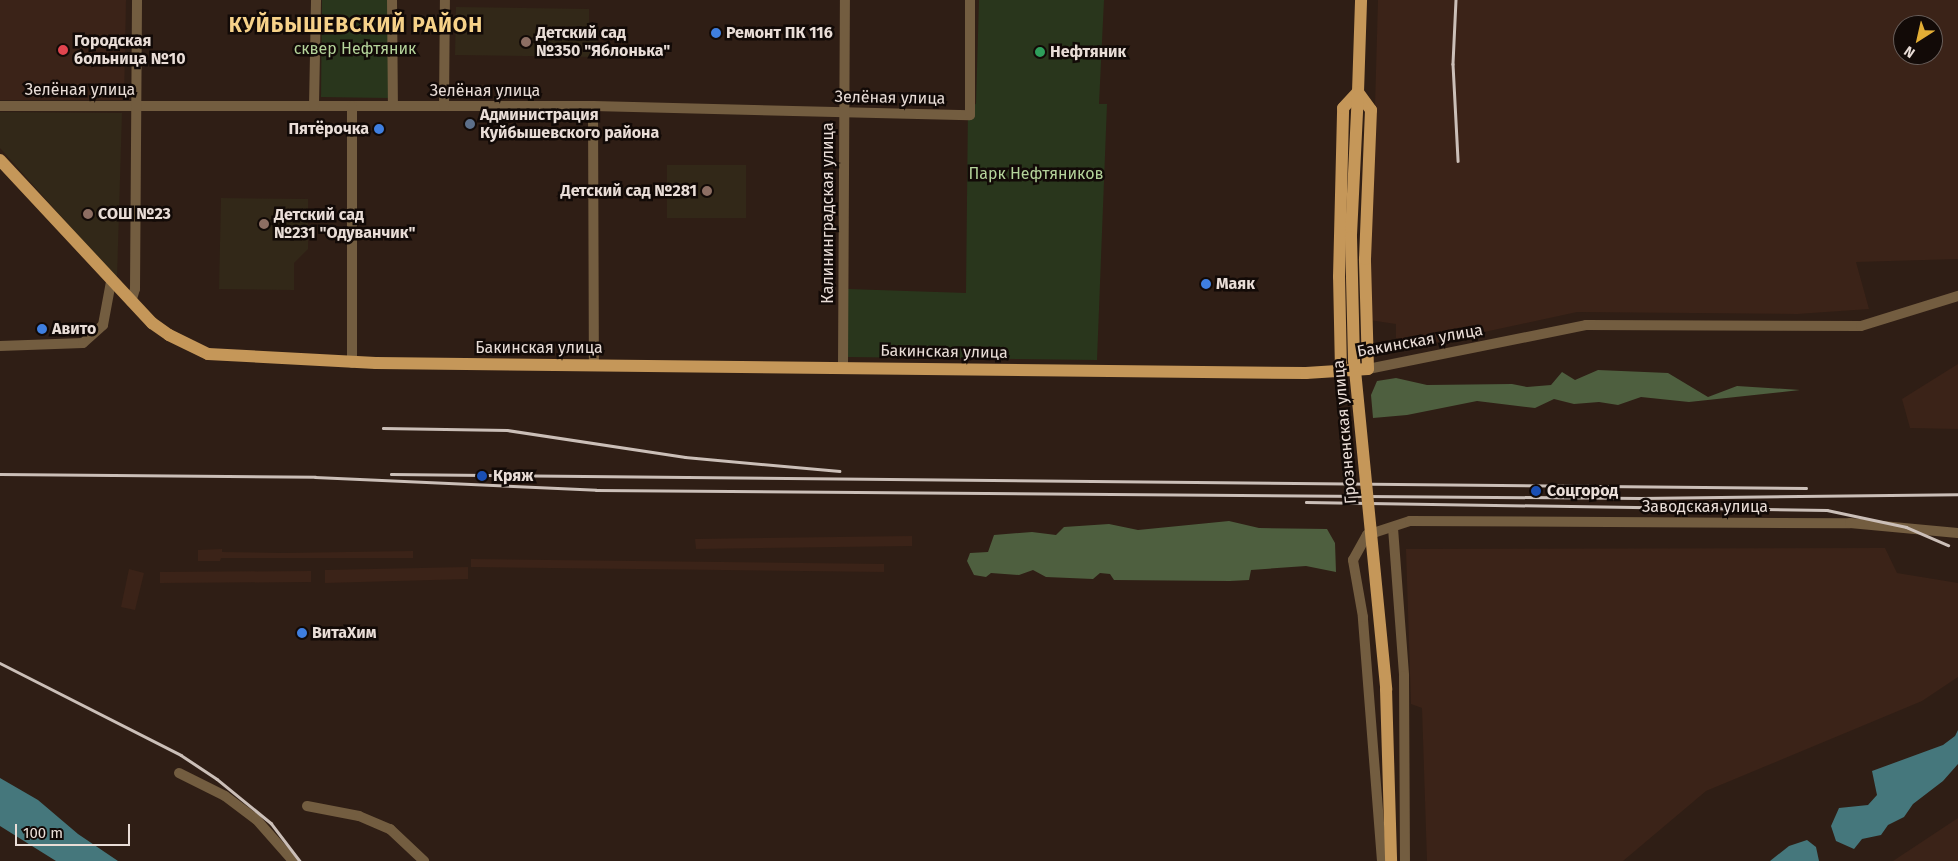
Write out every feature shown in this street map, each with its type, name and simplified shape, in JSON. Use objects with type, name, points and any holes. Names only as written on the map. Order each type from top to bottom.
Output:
[{"type":"main road","name":"Грозненская улица","points":[[1361,0],[1350,237],[1354,360],[1386,689],[1391,861]]},
{"type":"main road","points":[[1341,370],[1339,277],[1343,108],[1358,92],[1371,110],[1366,322],[1368,369]]},
{"type":"main road","name":"Бакинская улица","points":[[0,160],[131,302],[169,335],[208,354],[352,363],[843,366],[1096,372],[1306,373],[1368,369]]},
{"type":"main road","points":[[1341,370],[1366,322]]},
{"type":"street","points":[[131,302],[135,289],[137,0]]},
{"type":"street","points":[[314,106],[316,0]]},
{"type":"street","points":[[392,0],[393,106]]},
{"type":"street","points":[[444,106],[445,0]]},
{"type":"street","name":"Калининградская улица","points":[[843,366],[845,0]]},
{"type":"street","name":"Зелёная улица","points":[[0,106],[593,106],[970,115],[970,0]]},
{"type":"street","points":[[352,106],[352,363]]},
{"type":"street","points":[[593,106],[594,364]]},
{"type":"street","points":[[0,346],[83,343],[103,325],[111,282]]},
{"type":"street","name":"Бакинская улица","points":[[1368,369],[1586,324],[1860,326],[1958,296]]},
{"type":"street","name":"Заводская улица","points":[[1382,861],[1364,617],[1353,560],[1367,535],[1410,521],[1850,523],[1958,534]]},
{"type":"street","points":[[1392,528],[1404,676],[1405,861]]},
{"type":"street","points":[[179,773],[225,796],[256,819],[293,861]]},
{"type":"street","points":[[307,806],[359,816],[390,829],[424,861]]},
{"type":"shaded area","name":"Городская больница №10","points":[[0,0],[126,0],[124,100],[0,100]]},
{"type":"shaded area","points":[[1378,0],[1958,0],[1958,259],[1856,262],[1869,309],[1797,314],[1577,312],[1396,351],[1396,324],[1369,320]]},
{"type":"shaded area","name":"Детский сад №350 \"Яблонька\"","points":[[456,7],[589,9],[589,28],[598,29],[597,57],[455,55]]},
{"type":"shaded area","name":"СОШ №23","points":[[0,112],[122,113],[117,279],[0,148]]},
{"type":"shaded area","name":"Детский сад №281","points":[[667,165],[746,165],[746,218],[667,218]]},
{"type":"shaded area","name":"Детский сад №231 \"Одуванчик\"","points":[[221,198],[308,199],[308,249],[294,263],[294,290],[219,289]]},
{"type":"shaded area","points":[[1958,364],[1958,429],[1910,428],[1902,399]]},
{"type":"shaded area","points":[[912,536],[912,546],[696,549],[695,539]]},
{"type":"shaded area","points":[[1885,548],[1897,573],[1958,583],[1958,677],[1922,701],[1706,791],[1623,861],[1427,861],[1422,708],[1411,704],[1406,549]]},
{"type":"shaded area","points":[[222,549],[222,552],[283,553],[413,551],[413,558],[221,558],[220,561],[198,561],[198,550]]},
{"type":"shaded area","points":[[471,559],[884,564],[884,572],[471,567]]},
{"type":"shaded area","points":[[468,567],[468,579],[325,583],[325,570]]},
{"type":"shaded area","points":[[129,569],[144,573],[135,610],[121,607]]},
{"type":"shaded area","points":[[311,571],[311,582],[160,583],[160,572]]},
{"type":"shaded area","points":[[1958,818],[1958,861],[1893,861]]},
{"type":"green space","name":"сквер Нефтяник","points":[[322,0],[388,0],[388,98],[321,97]]},
{"type":"green space","name":"Парк Нефтяников","points":[[979,0],[1104,0],[1099,104],[1107,104],[1097,360],[848,357],[848,289],[966,293],[968,105],[976,104]]},
{"type":"green space","points":[[1598,370],[1668,373],[1708,397],[1737,386],[1800,390],[1689,402],[1641,397],[1618,405],[1599,402],[1574,404],[1554,399],[1535,408],[1477,401],[1407,415],[1373,418],[1371,395],[1377,381],[1396,378],[1427,385],[1512,384],[1527,387],[1551,385],[1562,372],[1575,380]]},
{"type":"green space","points":[[1229,521],[1259,528],[1327,529],[1335,543],[1336,572],[1306,566],[1251,570],[1249,580],[1230,581],[1114,580],[1110,574],[1100,573],[1093,579],[1046,577],[1033,570],[1019,575],[991,573],[986,577],[974,575],[967,561],[970,553],[988,552],[994,535],[1032,532],[1056,535],[1064,527],[1109,524],[1138,530]]},
{"type":"water","points":[[1958,730],[1958,764],[1943,781],[1913,804],[1904,817],[1888,825],[1881,835],[1862,839],[1854,849],[1836,841],[1831,826],[1839,808],[1868,805],[1877,795],[1872,771],[1943,745],[1955,736]]},
{"type":"water","points":[[0,778],[38,800],[78,834],[118,861],[56,861],[0,826]]},
{"type":"water","points":[[1807,840],[1816,847],[1819,861],[1770,861],[1789,846]]},
{"type":"railway","points":[[1456,0],[1453,64],[1458,161]]},
{"type":"railway","points":[[383,428],[507,430],[685,457],[839,471]]},
{"type":"railway","points":[[0,474],[315,477],[596,490],[1641,498],[1958,494]]},
{"type":"railway","points":[[391,474],[1806,488]]},
{"type":"railway","points":[[1306,502],[1827,510],[1906,527],[1948,545]]},
{"type":"railway","points":[[0,663],[181,755],[217,779],[271,823],[300,861]]},
{"type":"place","name":"Ремонт ПК 116","points":[[716,33]]},
{"type":"place","name":"Детский сад №350 \"Яблонька\"","points":[[526,42]]},
{"type":"place","name":"Городская больница №10","points":[[63,50]]},
{"type":"place","name":"Нефтяник","points":[[1040,52]]},
{"type":"place","name":"Администрация Куйбышевского района","points":[[470,124]]},
{"type":"place","name":"Пятёрочка","points":[[379,129]]},
{"type":"place","name":"Детский сад №281","points":[[707,191]]},
{"type":"place","name":"СОШ №23","points":[[88,214]]},
{"type":"place","name":"Детский сад №231 \"Одуванчик\"","points":[[264,224]]},
{"type":"place","name":"Маяк","points":[[1206,284]]},
{"type":"place","name":"Авито","points":[[42,329]]},
{"type":"place","name":"Кряж","points":[[482,476]]},
{"type":"place","name":"Соцгород","points":[[1536,491]]},
{"type":"place","name":"ВитаХим","points":[[302,633]]},
{"type":"district","name":"КУЙБЫШЕВСКИЙ РАЙОН","points":[[356,25]]}]
